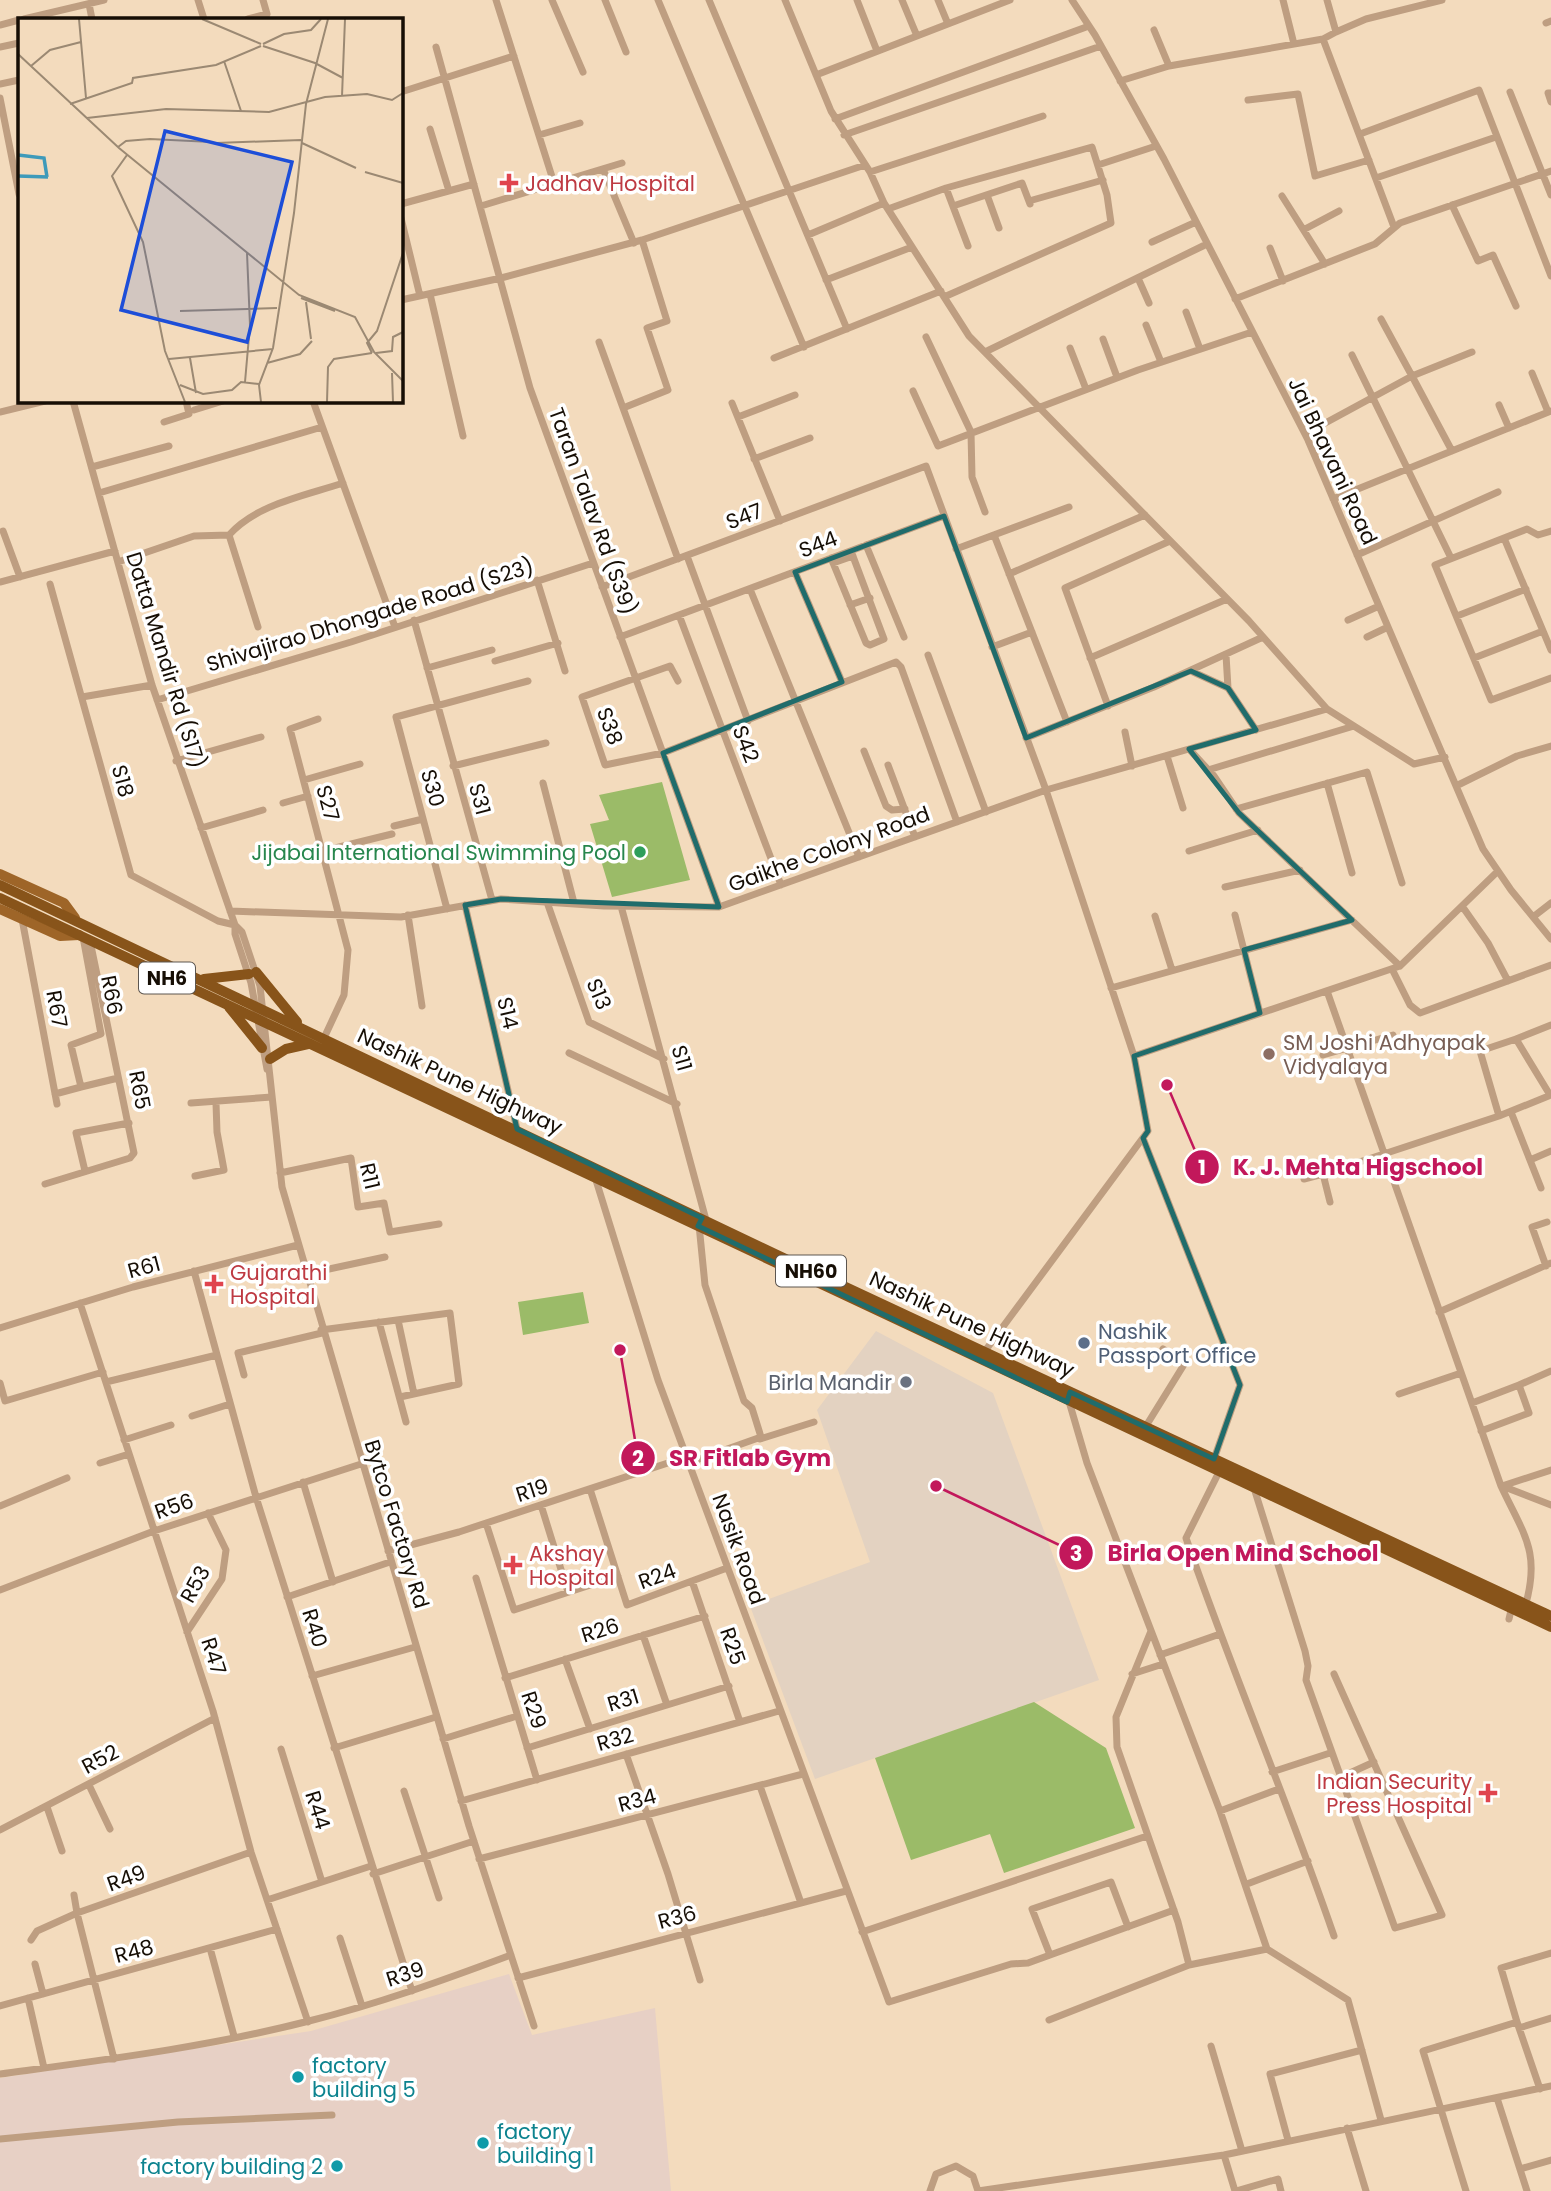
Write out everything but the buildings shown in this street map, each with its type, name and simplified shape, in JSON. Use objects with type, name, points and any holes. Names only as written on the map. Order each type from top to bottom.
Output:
[{"type":"highway","name":"Nashik Pune Highway","points":[[0,885],[201,979],[309,1044],[985,1351],[1068,1397],[1146,1426],[1511,1609]]},
{"type":"highway","name":"NH6","points":[[0,898],[84,938]]},
{"type":"highway","name":"Nashik Pune Highway","points":[[84,938],[225,1003],[300,1026],[1219,1472],[1511,1609],[1524,1609],[1551,1616]]},
{"type":"highway","points":[[201,979],[253,973],[300,1026]]},
{"type":"highway","points":[[225,1003],[262,1048]]},
{"type":"highway","points":[[270,1059],[286,1049],[309,1044]]},
{"type":"highway","name":"Nashik Pune Highway","points":[[1524,1609],[1551,1627]]},
{"type":"main road","points":[[0,874],[64,903],[75,918]]},
{"type":"main road","points":[[0,909],[60,936],[84,938]]},
{"type":"street","points":[[30,18],[104,0]]},
{"type":"street","points":[[198,0],[204,18]]},
{"type":"street","points":[[252,18],[267,14],[263,0]]},
{"type":"street","points":[[496,0],[554,183]]},
{"type":"street","points":[[552,0],[583,72]]},
{"type":"street","points":[[605,0],[626,52]]},
{"type":"street","points":[[658,0],[804,347]]},
{"type":"street","points":[[709,0],[847,329]]},
{"type":"street","points":[[785,0],[835,119],[867,168],[886,206],[970,336],[1227,599],[1327,709],[1414,764],[1445,757]]},
{"type":"street","points":[[858,0],[877,51]]},
{"type":"street","points":[[902,0],[917,36]]},
{"type":"street","points":[[938,0],[948,24]]},
{"type":"street","points":[[982,0],[986,10]]},
{"type":"street","points":[[816,75],[1010,0]]},
{"type":"street","name":"Jai Bhavani Road","points":[[1072,0],[1101,46],[1156,146],[1305,434],[1458,785],[1483,849],[1551,939]]},
{"type":"street","points":[[1283,0],[1294,44]]},
{"type":"street","points":[[1327,0],[1336,32]]},
{"type":"street","points":[[1399,0],[1402,10]]},
{"type":"street","points":[[1119,81],[1169,66],[1323,39],[1402,10],[1442,0]]},
{"type":"street","points":[[89,4],[92,18]]},
{"type":"street","points":[[0,25],[18,21]]},
{"type":"street","points":[[835,119],[1089,26]]},
{"type":"street","points":[[1154,30],[1169,66]]},
{"type":"street","points":[[1323,39],[1394,227]]},
{"type":"street","points":[[0,47],[18,43]]},
{"type":"street","points":[[844,135],[1101,46]]},
{"type":"street","name":"Taran Talav Rd (S39)","points":[[436,47],[530,388],[719,907]]},
{"type":"street","points":[[402,92],[514,56]]},
{"type":"street","points":[[0,84],[18,80]]},
{"type":"street","points":[[1360,134],[1479,90],[1551,275]]},
{"type":"street","points":[[1510,92],[1551,195]]},
{"type":"street","points":[[1551,93],[1548,93],[1551,102]]},
{"type":"street","points":[[1248,100],[1298,94],[1315,176],[1369,160]]},
{"type":"street","points":[[0,98],[18,189]]},
{"type":"street","points":[[402,300],[501,278],[638,242],[790,189],[1043,116]]},
{"type":"street","points":[[539,135],[580,123]]},
{"type":"street","points":[[429,129],[449,191]]},
{"type":"street","points":[[1376,178],[1496,137]]},
{"type":"street","points":[[774,358],[943,294],[1111,223],[1103,180],[1092,146],[886,206],[808,235]]},
{"type":"street","points":[[1098,164],[1156,146]]},
{"type":"street","points":[[481,206],[622,163]]},
{"type":"street","points":[[603,169],[638,242],[667,321],[647,328],[668,390],[623,408]]},
{"type":"street","points":[[1235,299],[1375,244],[1394,227],[1551,171]]},
{"type":"street","points":[[953,206],[1022,183],[1030,203],[1103,180]]},
{"type":"street","points":[[402,204],[474,184]]},
{"type":"street","points":[[946,188],[968,246]]},
{"type":"street","points":[[987,195],[999,228]]},
{"type":"street","points":[[1282,196],[1325,264]]},
{"type":"street","points":[[1452,205],[1478,261],[1493,255],[1516,306]]},
{"type":"street","points":[[1305,229],[1339,211]]},
{"type":"street","points":[[402,222],[420,296]]},
{"type":"street","points":[[1152,242],[1196,222]]},
{"type":"street","points":[[985,352],[1207,244]]},
{"type":"street","points":[[827,279],[912,247]]},
{"type":"street","points":[[1270,248],[1283,281]]},
{"type":"street","points":[[1138,278],[1149,303]]},
{"type":"street","points":[[430,294],[463,436]]},
{"type":"street","points":[[1186,312],[1200,349]]},
{"type":"street","points":[[1381,319],[1452,451]]},
{"type":"street","points":[[1146,325],[1161,362]]},
{"type":"street","points":[[913,391],[938,446],[1117,377],[1252,332]]},
{"type":"street","points":[[926,337],[971,432],[972,477],[985,512]]},
{"type":"street","points":[[1103,339],[1117,377]]},
{"type":"street","points":[[599,342],[678,559]]},
{"type":"street","points":[[1070,348],[1086,389]]},
{"type":"street","points":[[1305,434],[1412,376],[1472,352]]},
{"type":"street","points":[[1352,355],[1451,558]]},
{"type":"street","points":[[1333,499],[1550,411],[1532,373]]},
{"type":"street","points":[[738,417],[794,395]]},
{"type":"street","points":[[0,412],[41,402]]},
{"type":"street","name":"Datta Mandir Rd (S17)","points":[[74,402],[152,685],[176,761],[235,925],[235,934],[253,973],[259,1013]]},
{"type":"street","points":[[164,422],[189,414],[186,402]]},
{"type":"street","points":[[194,410],[220,402]]},
{"type":"street","points":[[313,402],[395,626]]},
{"type":"street","points":[[732,403],[780,521]]},
{"type":"street","points":[[1499,405],[1509,428]]},
{"type":"street","points":[[99,492],[322,427]]},
{"type":"street","points":[[754,458],[810,438]]},
{"type":"street","points":[[92,467],[169,446]]},
{"type":"street","name":"S47","points":[[602,587],[926,466],[944,516]]},
{"type":"street","points":[[229,536],[239,524],[262,510],[343,483]]},
{"type":"street","points":[[1357,555],[1498,492]]},
{"type":"street","points":[[956,549],[1069,507]]},
{"type":"street","points":[[1009,574],[1145,515]]},
{"type":"street","points":[[944,516],[1046,790],[1133,1056],[1148,1131],[985,1351]]},
{"type":"street","name":"S44","points":[[620,637],[832,561],[866,545],[944,516]]},
{"type":"street","points":[[1551,531],[1538,536],[1527,529],[1435,565],[1491,699],[1551,678]]},
{"type":"street","points":[[3,531],[20,577]]},
{"type":"street","points":[[118,562],[194,536],[229,536]]},
{"type":"street","points":[[229,536],[258,627]]},
{"type":"street","points":[[994,536],[1067,722]]},
{"type":"street","points":[[1504,538],[1551,650]]},
{"type":"street","points":[[1108,706],[1065,588],[1170,541]]},
{"type":"street","points":[[866,545],[904,637]]},
{"type":"street","points":[[0,582],[115,551]]},
{"type":"street","points":[[832,561],[867,644],[884,639],[853,553]]},
{"type":"street","points":[[687,556],[748,721]]},
{"type":"street","name":"Shivajirao Dhongade Road (S23)","points":[[157,700],[593,563]]},
{"type":"street","points":[[796,572],[842,682]]},
{"type":"street","points":[[537,580],[565,671]]},
{"type":"street","name":"S18","points":[[50,584],[131,875],[218,921],[235,925]]},
{"type":"street","points":[[750,589],[859,857]]},
{"type":"street","points":[[1457,616],[1526,589]]},
{"type":"street","points":[[850,605],[870,597]]},
{"type":"street","points":[[1090,658],[1227,599]]},
{"type":"street","points":[[1348,620],[1379,606]]},
{"type":"street","name":"S42","points":[[678,615],[781,885]]},
{"type":"street","name":"S31","points":[[414,620],[492,900]]},
{"type":"street","points":[[1367,637],[1388,627]]},
{"type":"street","points":[[1474,658],[1543,631]]},
{"type":"street","points":[[992,648],[1032,632]]},
{"type":"street","points":[[1026,738],[1191,671],[1263,638]]},
{"type":"street","points":[[495,662],[558,643]]},
{"type":"street","points":[[427,668],[492,649]]},
{"type":"street","points":[[928,655],[986,812]]},
{"type":"street","points":[[1226,655],[1228,688],[1256,730]]},
{"type":"street","points":[[663,753],[723,732],[887,663],[899,663],[957,822]]},
{"type":"street","points":[[635,679],[670,666],[678,681]]},
{"type":"street","points":[[1191,671],[1228,688]]},
{"type":"street","name":"S38","points":[[635,679],[582,697],[600,751],[607,765],[663,753]]},
{"type":"street","points":[[437,706],[528,681]]},
{"type":"street","points":[[82,697],[152,685]]},
{"type":"street","name":"S30","points":[[437,706],[396,717],[447,908]]},
{"type":"street","name":"Gaikhe Colony Road","points":[[230,911],[341,916],[408,915],[492,900],[719,907],[1046,790],[1327,709]]},
{"type":"street","name":"S27","points":[[318,719],[290,729],[348,950],[344,995],[324,1038]]},
{"type":"street","points":[[1208,770],[1354,726]]},
{"type":"street","points":[[1125,732],[1132,766]]},
{"type":"street","points":[[176,761],[261,737]]},
{"type":"street","points":[[453,766],[546,743]]},
{"type":"street","points":[[1458,785],[1517,756],[1551,746]]},
{"type":"street","points":[[1189,749],[1236,808],[1352,920],[1396,967],[1410,1005],[1420,1013],[1551,965]]},
{"type":"street","points":[[864,751],[886,806],[892,810],[905,810]]},
{"type":"street","points":[[1167,756],[1183,808]]},
{"type":"street","points":[[304,780],[360,764]]},
{"type":"street","points":[[888,765],[915,837]]},
{"type":"street","points":[[1236,808],[1367,772],[1402,883]]},
{"type":"street","points":[[543,783],[574,904]]},
{"type":"street","points":[[1327,783],[1352,873]]},
{"type":"street","points":[[283,803],[308,796]]},
{"type":"street","points":[[201,828],[263,810]]},
{"type":"street","points":[[323,851],[423,819]]},
{"type":"street","points":[[1189,851],[1258,830]]},
{"type":"street","points":[[1225,887],[1300,870]]},
{"type":"street","points":[[1133,1056],[1396,967],[1498,871]]},
{"type":"street","name":"S13","points":[[547,902],[589,1022],[664,1059]]},
{"type":"street","points":[[1533,917],[1551,903]]},
{"type":"street","name":"S14","points":[[465,905],[516,1129]]},
{"type":"street","name":"S11","points":[[621,906],[677,1104],[702,1222],[705,1285],[744,1401],[754,1412],[760,1439]]},
{"type":"street","points":[[1462,906],[1489,943],[1508,981]]},
{"type":"street","points":[[408,915],[422,1006]]},
{"type":"street","points":[[1235,915],[1260,1013]]},
{"type":"street","points":[[1155,916],[1172,970]]},
{"type":"street","name":"R67","points":[[22,919],[57,1104]]},
{"type":"street","points":[[1111,988],[1352,920]]},
{"type":"street","name":"R65","points":[[45,1184],[133,1156],[110,1032],[84,938]]},
{"type":"street","name":"R66","points":[[81,1087],[71,1045],[101,1034],[84,938]]},
{"type":"street","points":[[1327,991],[1501,1486],[1529,1546],[1534,1567],[1524,1609]]},
{"type":"street","name":"Bytco Factory Rd","points":[[259,1013],[262,1048],[269,1073],[280,1173],[298,1245],[461,1801],[534,2026]]},
{"type":"street","name":"Bytco Factory Rd","points":[[259,1013],[270,1059],[269,1073]]},
{"type":"street","points":[[1499,1116],[1480,1051],[1551,1025]]},
{"type":"street","points":[[101,1034],[110,1032]]},
{"type":"street","points":[[1323,1055],[1348,1050],[1392,1035]]},
{"type":"street","points":[[1304,1178],[1384,1155],[1511,1112],[1551,1095],[1516,1040]]},
{"type":"street","points":[[569,1053],[677,1104]]},
{"type":"street","points":[[55,1094],[114,1079]]},
{"type":"street","points":[[191,1103],[272,1097]]},
{"type":"street","points":[[195,1176],[224,1170],[217,1132],[216,1103]]},
{"type":"street","points":[[1511,1112],[1541,1188]]},
{"type":"street","points":[[85,1171],[76,1133],[129,1123]]},
{"type":"street","points":[[1143,1138],[1240,1385],[1214,1459]]},
{"type":"street","points":[[1530,1160],[1551,1151]]},
{"type":"street","name":"R11","points":[[280,1173],[351,1158],[358,1207],[384,1203],[390,1232],[439,1224]]},
{"type":"street","points":[[1322,1174],[1330,1202]]},
{"type":"street","name":"Nasik Road","points":[[595,1176],[658,1380],[889,2002],[1050,1955]]},
{"type":"street","points":[[1439,1312],[1548,1264],[1532,1227],[1547,1222]]},
{"type":"street","name":"R61","points":[[0,1328],[80,1303],[298,1245]]},
{"type":"street","points":[[306,1274],[385,1256]]},
{"type":"street","name":"R40","points":[[194,1272],[256,1497],[412,1991]]},
{"type":"street","name":"R47","points":[[80,1303],[215,1718],[251,1852],[308,2022]]},
{"type":"street","points":[[244,1376],[238,1353],[322,1331],[450,1313],[460,1384],[400,1397]]},
{"type":"street","points":[[398,1320],[414,1394]]},
{"type":"street","points":[[379,1322],[407,1422]]},
{"type":"street","points":[[1146,1426],[1185,1363],[1163,1349]]},
{"type":"street","points":[[106,1382],[217,1355]]},
{"type":"street","points":[[1472,1403],[1551,1371]]},
{"type":"street","points":[[0,1383],[5,1401],[103,1372]]},
{"type":"street","points":[[1399,1394],[1461,1373]]},
{"type":"street","points":[[1481,1431],[1530,1413],[1519,1385]]},
{"type":"street","points":[[1068,1397],[1163,1664],[1247,1884],[1267,1949],[1348,2000],[1381,2120]]},
{"type":"street","points":[[192,1416],[230,1404]]},
{"type":"street","name":"R19","points":[[388,1551],[814,1422]]},
{"type":"street","points":[[124,1440],[171,1425]]},
{"type":"street","points":[[100,1463],[129,1454]]},
{"type":"street","name":"R56","points":[[0,1590],[154,1531],[361,1464]]},
{"type":"street","points":[[1501,1486],[1551,1470]]},
{"type":"street","points":[[1219,1472],[1186,1538],[1334,1936]]},
{"type":"street","points":[[0,1506],[67,1478]]},
{"type":"street","points":[[303,1482],[333,1582]]},
{"type":"street","points":[[1501,1486],[1551,1505]]},
{"type":"street","points":[[1254,1488],[1305,1651],[1308,1666],[1306,1680],[1395,1928],[1442,1915],[1334,1674]]},
{"type":"street","points":[[486,1523],[513,1610],[618,1576],[590,1489]]},
{"type":"street","points":[[541,1505],[568,1592]]},
{"type":"street","name":"R53","points":[[187,1632],[222,1580],[226,1550],[208,1513]]},
{"type":"street","points":[[287,1597],[390,1562]]},
{"type":"street","name":"R24","points":[[618,1576],[627,1605],[727,1568]]},
{"type":"street","name":"R29","points":[[477,1578],[537,1780]]},
{"type":"street","name":"R25","points":[[692,1581],[740,1722]]},
{"type":"street","name":"R26","points":[[505,1678],[705,1616]]},
{"type":"street","points":[[1151,1631],[1116,1717],[1116,1747],[1174,1910],[1189,1965]]},
{"type":"street","points":[[643,1634],[667,1705]]},
{"type":"street","points":[[1160,1655],[1220,1634]]},
{"type":"street","points":[[312,1676],[415,1647]]},
{"type":"street","points":[[565,1659],[590,1729]]},
{"type":"street","points":[[1132,1674],[1163,1664]]},
{"type":"street","name":"R31","points":[[527,1748],[729,1686]]},
{"type":"street","name":"R32","points":[[461,1801],[779,1711]]},
{"type":"street","points":[[334,1748],[436,1717]]},
{"type":"street","points":[[443,1739],[517,1717]]},
{"type":"street","name":"R52","points":[[0,1830],[215,1718]]},
{"type":"street","name":"R44","points":[[281,1749],[322,1882]]},
{"type":"street","points":[[1272,1772],[1330,1753]]},
{"type":"street","points":[[626,1754],[687,1933],[700,1980]]},
{"type":"street","points":[[1339,1777],[1374,1762]]},
{"type":"street","name":"R34","points":[[480,1859],[803,1774]]},
{"type":"street","points":[[89,1785],[110,1829]]},
{"type":"street","points":[[760,1786],[801,1903]]},
{"type":"street","points":[[1220,1811],[1279,1789]]},
{"type":"street","points":[[404,1791],[439,1898]]},
{"type":"street","points":[[47,1807],[62,1852]]},
{"type":"street","points":[[862,1932],[1147,1836]]},
{"type":"street","points":[[267,1900],[322,1882],[425,1857],[474,1841]]},
{"type":"street","name":"R49","points":[[30,1940],[37,1931],[77,1913],[251,1852]]},
{"type":"street","points":[[1247,1884],[1308,1861]]},
{"type":"street","points":[[1128,1927],[1111,1882],[1032,1909],[1050,1955],[1128,1927],[1174,1910]]},
{"type":"street","name":"R36","points":[[518,1978],[846,1891]]},
{"type":"street","points":[[74,1895],[114,2059]]},
{"type":"street","name":"R48","points":[[0,2006],[277,1929]]},
{"type":"street","points":[[341,1938],[362,2006]]},
{"type":"street","points":[[210,1948],[234,2036]]},
{"type":"street","points":[[1049,2020],[1189,1965],[1267,1949]]},
{"type":"street","points":[[1540,2089],[1501,1968],[1551,1953]]},
{"type":"street","name":"R39","points":[[0,2074],[114,2059],[308,2022],[412,1991],[511,1955]]},
{"type":"street","points":[[35,1964],[43,1994]]},
{"type":"street","points":[[27,1998],[44,2068]]},
{"type":"street","points":[[1466,2191],[1423,2051],[1551,2018]]},
{"type":"street","points":[[1211,2046],[1242,2151]]},
{"type":"street","points":[[1288,2140],[1270,2074],[1362,2050]]},
{"type":"street","points":[[930,2191],[936,2174],[956,2166],[973,2176],[978,2191],[1224,2155],[1551,2086]]},
{"type":"street","points":[[1497,2098],[1527,2191]]},
{"type":"street","points":[[0,2139],[178,2122],[332,2115]]},
{"type":"street","points":[[1347,2128],[1366,2191]]},
{"type":"street","points":[[1224,2155],[1236,2191],[1278,2179],[1281,2191]]},
{"type":"street","points":[[1520,2169],[1551,2160]]},
{"type":"highlighted area","points":[[944,516],[1026,738],[1191,671],[1228,688],[1256,730],[1189,749],[1239,813],[1352,920],[1244,950],[1260,1013],[1134,1056],[1148,1131],[1143,1138],[1240,1385],[1214,1459],[1070,1392],[1067,1402],[698,1226],[702,1218],[517,1129],[465,905],[501,899],[719,907],[663,753],[842,682],[795,572]]},
{"type":"shaded area","points":[[876,1331],[993,1393],[1099,1680],[815,1779],[750,1606],[870,1562],[817,1410]]},
{"type":"shaded area","points":[[509,1974],[532,2035],[655,2008],[671,2191],[0,2191],[0,2078],[311,2031]]},
{"type":"green space","name":"Jijabai International Swimming Pool","points":[[662,782],[690,880],[612,897],[590,824],[609,820],[599,795]]},
{"type":"green space","points":[[583,1292],[589,1323],[523,1335],[518,1302]]},
{"type":"green space","points":[[1034,1702],[1106,1748],[1135,1828],[1004,1873],[990,1834],[911,1860],[875,1758]]},
{"type":"place","name":"Jadhav Hospital","points":[[509,183]]},
{"type":"place","name":"Jijabai International Swimming Pool","points":[[640,852]]},
{"type":"place","name":"SM Joshi Adhyapak Vidyalaya","points":[[1269,1054]]},
{"type":"place","name":"K. J. Mehta Higschool","points":[[1167,1085]]},
{"type":"place","name":"Gujarathi Hospital","points":[[214,1284]]},
{"type":"place","name":"Nashik Passport Office","points":[[1084,1343]]},
{"type":"place","name":"SR Fitlab Gym","points":[[620,1350]]},
{"type":"place","name":"Birla Mandir","points":[[906,1382]]},
{"type":"place","name":"Birla Open Mind School","points":[[936,1486]]},
{"type":"place","name":"Akshay Hospital","points":[[513,1565]]},
{"type":"place","name":"Indian Security Press Hospital","points":[[1488,1793]]},
{"type":"place","name":"factory building 5","points":[[298,2077]]},
{"type":"place","name":"factory building 1","points":[[483,2143]]},
{"type":"place","name":"factory building 2","points":[[337,2166]]}]
